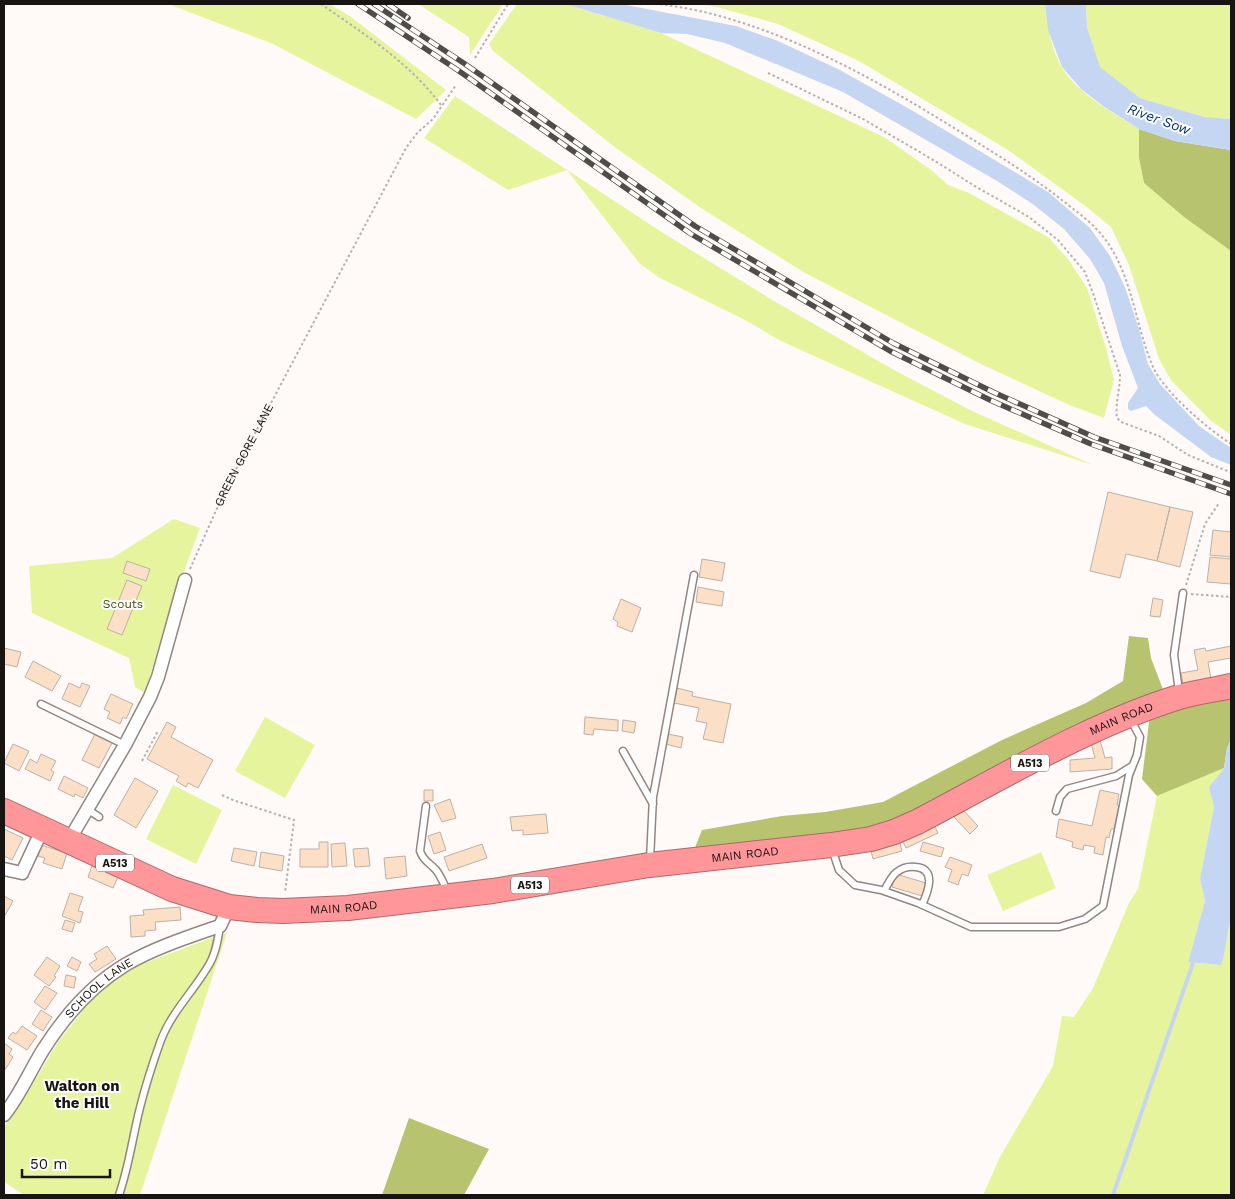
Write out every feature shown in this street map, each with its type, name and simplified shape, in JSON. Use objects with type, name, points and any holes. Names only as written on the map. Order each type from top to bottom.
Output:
[{"type":"highway","name":"MAIN ROAD","points":[[224,917],[283,911],[348,908],[450,897],[649,865],[871,839],[918,822],[1059,748],[1129,715],[1180,697],[1231,686]]},
{"type":"highway","name":"A513","points":[[4,812],[172,889],[224,917]]},
{"type":"street","points":[[68,842],[139,720],[158,677],[185,580]]},
{"type":"street","points":[[4,869],[22,873],[42,830]]},
{"type":"street","name":"SCHOOL LANE","points":[[4,1115],[44,1049],[68,1016],[95,987],[124,966],[151,951],[224,917]]},
{"type":"lane","points":[[649,865],[652,804],[694,575]]},
{"type":"lane","points":[[1180,697],[1174,655],[1183,593]]},
{"type":"lane","points":[[41,704],[126,745]]},
{"type":"lane","points":[[831,845],[838,870],[855,885],[884,891],[971,926],[1059,926],[1085,919],[1103,906],[1129,776],[1137,755],[1140,737],[1129,715]]},
{"type":"lane","points":[[623,751],[652,804]]},
{"type":"lane","points":[[1056,811],[1060,796],[1067,789],[1116,776],[1132,766]]},
{"type":"lane","points":[[426,806],[420,852],[422,857],[439,874],[450,897]]},
{"type":"lane","points":[[87,810],[99,817]]},
{"type":"lane","points":[[884,891],[896,872],[909,867],[923,868],[928,874],[930,881],[922,905]]},
{"type":"lane","points":[[119,1195],[136,1123],[162,1038],[177,1011],[210,963],[216,950],[224,917]]},
{"type":"path","points":[[321,4],[404,65],[426,85],[441,105]]},
{"type":"path","points":[[475,58],[508,4]]},
{"type":"path","points":[[660,4],[715,14],[772,33],[816,52],[871,79],[1033,177],[1090,222],[1105,239],[1116,257],[1128,286],[1148,352],[1160,379],[1215,434],[1231,444]]},
{"type":"path","points":[[768,73],[863,119],[936,160],[973,185],[1029,217],[1058,240],[1085,272],[1094,296],[1120,375],[1120,386],[1116,401],[1117,418],[1121,422],[1159,436],[1188,455],[1230,473]]},
{"type":"path","name":"GREEN GORE LANE","points":[[185,580],[226,488],[406,148],[418,132],[433,119],[456,86]]},
{"type":"path","points":[[1218,503],[1205,524],[1183,593],[1231,597]]},
{"type":"path","points":[[142,761],[158,731]]},
{"type":"path","points":[[222,795],[294,820],[283,911]]},
{"type":"green space","points":[[168,4],[330,4],[351,17],[446,90],[416,119],[273,44]]},
{"type":"green space","points":[[418,4],[503,4],[470,55],[469,37]]},
{"type":"green space","points":[[517,4],[565,4],[661,33],[884,137],[930,169],[948,185],[969,193],[1048,237],[1068,259],[1087,288],[1106,348],[1114,380],[1104,418],[1067,404],[981,364],[805,273],[701,208],[616,148],[493,51],[489,44]]},
{"type":"green space","points":[[698,4],[1045,4],[1052,44],[1061,66],[1068,76],[1096,102],[1139,129],[1139,158],[1144,183],[1184,217],[1231,251],[1231,435],[1210,420],[1171,380],[1159,359],[1129,265],[1111,227],[1084,205],[1008,150],[859,61],[778,24],[717,7]]},
{"type":"green space","points":[[1086,4],[1231,4],[1231,119],[1205,117],[1140,98],[1099,67],[1087,27]]},
{"type":"green space","points":[[455,96],[660,231],[774,301],[894,370],[970,410],[1093,465],[965,424],[781,341],[745,320],[660,278],[640,264],[567,170],[508,190],[424,138]]},
{"type":"green space","points":[[1139,129],[1175,141],[1231,150],[1231,251],[1184,217],[1144,183],[1139,158]]},
{"type":"green space","name":"Scouts","points":[[174,519],[200,528],[169,612],[145,693],[135,687],[129,658],[32,613],[29,566],[112,558]]},
{"type":"green space","points":[[1129,636],[1148,638],[1151,658],[1164,692],[886,826],[838,835],[694,850],[702,830],[782,816],[825,812],[883,802],[1002,740],[1086,703],[1123,681]]},
{"type":"green space","points":[[1231,693],[1231,740],[1227,748],[1224,768],[1157,796],[1142,779],[1150,714]]},
{"type":"green space","points":[[265,717],[315,745],[285,798],[235,771]]},
{"type":"green space","points":[[1224,768],[1209,787],[1214,807],[1200,879],[1205,901],[1188,962],[1221,965],[1231,919],[1231,1195],[983,1195],[1000,1157],[1053,1066],[1062,1016],[1074,1017],[1093,988],[1129,903],[1138,889],[1157,796]]},
{"type":"green space","points":[[173,785],[222,810],[196,864],[146,839]]},
{"type":"green space","points":[[1041,852],[1056,888],[1003,911],[987,875]]},
{"type":"green space","points":[[227,933],[140,1195],[24,1195],[4,1182],[4,1127],[17,1110],[58,1042],[100,989],[142,964]]},
{"type":"green space","points":[[409,1118],[489,1149],[464,1195],[382,1195]]},
{"type":"water","points":[[565,4],[621,4],[736,26],[778,41],[840,70],[913,111],[1048,192],[1090,228],[1110,256],[1125,287],[1148,364],[1160,384],[1199,426],[1231,448],[1231,465],[1211,457],[1155,415],[1146,406],[1131,411],[1128,409],[1128,403],[1138,388],[1122,346],[1104,283],[1090,259],[1064,229],[1034,205],[997,181],[843,92],[725,43],[687,34],[661,33]]},
{"type":"water","name":"River Sow","points":[[1045,4],[1086,4],[1087,27],[1100,67],[1140,98],[1205,117],[1231,119],[1231,150],[1175,141],[1139,129],[1103,106],[1081,89],[1062,67],[1048,30]]},
{"type":"water","points":[[1231,740],[1231,919],[1221,965],[1188,962],[1205,901],[1200,879],[1214,807],[1209,787],[1224,768],[1227,748]]},
{"type":"building","points":[[1108,492],[1170,507],[1157,561],[1126,554],[1120,578],[1090,571]]},
{"type":"building","points":[[1170,507],[1193,512],[1180,567],[1157,561]]},
{"type":"building","points":[[1213,530],[1231,532],[1231,557],[1210,555]]},
{"type":"building","points":[[1210,557],[1231,559],[1231,584],[1207,582]]},
{"type":"building","points":[[702,559],[725,563],[722,581],[699,577]]},
{"type":"building","points":[[127,561],[150,569],[146,581],[123,573]]},
{"type":"building","points":[[127,580],[142,586],[122,635],[107,629]]},
{"type":"building","points":[[698,587],[724,592],[722,606],[696,602]]},
{"type":"building","points":[[1153,598],[1163,600],[1160,617],[1150,616]]},
{"type":"building","points":[[621,599],[641,608],[632,632],[617,626],[618,622],[613,619]]},
{"type":"building","points":[[1231,646],[1231,658],[1208,662],[1211,679],[1183,684],[1181,673],[1198,670],[1194,650],[1205,648],[1206,651]]},
{"type":"building","points":[[4,648],[21,652],[17,667],[4,664]]},
{"type":"building","points":[[33,661],[61,676],[52,691],[25,677]]},
{"type":"building","points":[[69,683],[80,688],[82,683],[90,686],[80,707],[62,699]]},
{"type":"building","points":[[677,688],[693,692],[692,696],[731,704],[723,743],[703,739],[707,723],[696,721],[699,708],[674,703]]},
{"type":"building","points":[[111,694],[133,704],[126,719],[123,717],[120,724],[107,718],[110,712],[104,709]]},
{"type":"building","points":[[585,717],[618,720],[618,731],[594,729],[593,735],[584,734]]},
{"type":"building","points":[[623,720],[636,722],[634,733],[622,731]]},
{"type":"building","points":[[167,722],[176,727],[171,737],[213,760],[198,788],[188,783],[186,787],[176,781],[179,776],[147,759]]},
{"type":"building","points":[[96,732],[113,741],[99,768],[82,760]]},
{"type":"building","points":[[668,734],[683,737],[681,748],[666,744]]},
{"type":"building","points":[[1100,740],[1105,758],[1112,757],[1112,769],[1070,772],[1070,760],[1095,758],[1091,743]]},
{"type":"building","points":[[13,744],[29,751],[19,771],[4,763]]},
{"type":"building","points":[[41,754],[56,761],[51,770],[54,772],[50,781],[25,769],[30,759],[37,763]]},
{"type":"building","points":[[64,776],[88,788],[83,798],[75,794],[74,797],[58,789]]},
{"type":"building","points":[[135,778],[158,791],[136,828],[114,815]]},
{"type":"building","points":[[424,790],[433,790],[433,801],[424,801]]},
{"type":"building","points":[[1100,790],[1119,794],[1117,805],[1119,806],[1114,829],[1111,829],[1109,838],[1106,837],[1103,855],[1094,853],[1095,847],[1084,845],[1083,850],[1072,847],[1073,842],[1056,837],[1059,819],[1092,826]]},
{"type":"building","points":[[450,799],[456,818],[442,822],[434,805]]},
{"type":"building","points":[[962,809],[978,826],[970,834],[954,817]]},
{"type":"building","points":[[546,814],[548,833],[523,835],[523,830],[512,831],[510,817]]},
{"type":"building","points":[[933,823],[938,833],[906,848],[901,838]]},
{"type":"building","points":[[4,829],[23,838],[12,860],[4,856]]},
{"type":"building","points":[[440,832],[446,850],[434,854],[428,836]]},
{"type":"building","points":[[899,839],[902,851],[873,859],[870,847]]},
{"type":"building","points":[[319,842],[328,842],[328,867],[300,867],[300,849],[319,849]]},
{"type":"building","points":[[923,842],[944,848],[941,857],[920,851]]},
{"type":"building","points":[[345,843],[347,866],[332,867],[331,844]]},
{"type":"building","points":[[482,844],[487,858],[449,871],[444,857]]},
{"type":"building","points":[[41,845],[67,853],[62,869],[43,863],[45,858],[38,856]]},
{"type":"building","points":[[234,848],[257,852],[254,866],[231,861]]},
{"type":"building","points":[[368,848],[370,866],[355,867],[353,849]]},
{"type":"building","points":[[261,852],[284,856],[282,871],[259,867]]},
{"type":"building","points":[[405,856],[407,876],[386,879],[384,858]]},
{"type":"building","points":[[950,857],[972,865],[968,876],[962,874],[958,885],[948,881],[952,870],[945,867]]},
{"type":"building","points":[[92,866],[118,877],[113,888],[88,877]]},
{"type":"building","points":[[896,874],[926,883],[922,896],[892,887]]},
{"type":"building","points":[[70,893],[83,897],[78,911],[83,912],[80,923],[62,916]]},
{"type":"building","points":[[4,896],[13,901],[4,917]]},
{"type":"building","points":[[180,907],[181,920],[155,922],[156,930],[145,931],[145,936],[131,937],[130,916],[144,915],[143,910]]},
{"type":"building","points":[[65,920],[75,923],[72,932],[62,929]]},
{"type":"building","points":[[107,946],[116,959],[95,972],[89,964],[97,959],[94,954]]},
{"type":"building","points":[[47,957],[60,966],[54,976],[56,977],[49,986],[34,975]]},
{"type":"building","points":[[72,957],[81,962],[77,971],[67,966]]},
{"type":"building","points":[[66,975],[76,977],[74,988],[64,986]]},
{"type":"building","points":[[45,986],[57,993],[45,1010],[34,1002]]},
{"type":"building","points":[[41,1010],[52,1017],[43,1031],[32,1024]]},
{"type":"building","points":[[22,1026],[37,1036],[27,1050],[8,1038],[13,1032],[16,1034]]},
{"type":"building","points":[[4,1043],[12,1049],[9,1054],[13,1057],[5,1070]]},
{"type":"waterway","points":[[1113,1195],[1193,963]]},
{"type":"railway","points":[[358,4],[459,71],[691,234],[890,351],[990,400],[1091,444],[1231,494]]},
{"type":"railway","points":[[374,4],[465,64],[695,226],[893,343],[993,392],[1094,437],[1231,485]]},
{"type":"railway","points":[[388,4],[408,18]]},
{"type":"district","name":"Walton on the Hill","points":[[82,1094]]}]
